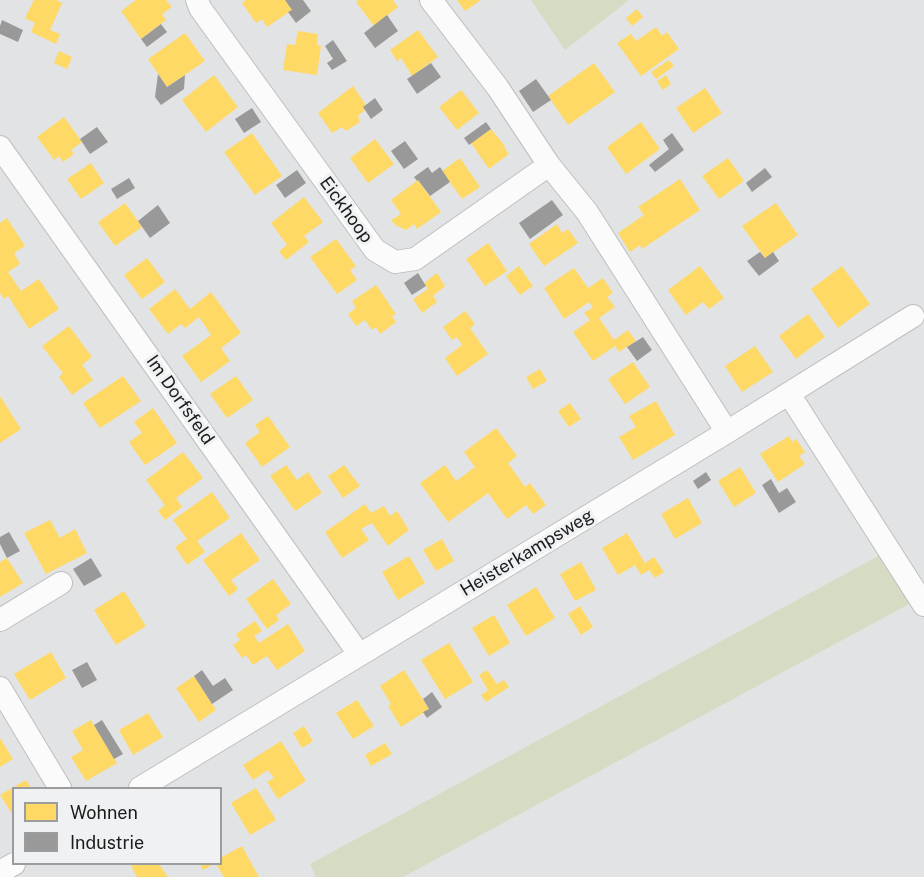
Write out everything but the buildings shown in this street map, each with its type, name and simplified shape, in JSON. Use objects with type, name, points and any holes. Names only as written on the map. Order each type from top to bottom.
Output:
[{"type":"street","name":"Eickhoop","points":[[198,0],[200,8],[375,250],[395,262],[415,259],[549,165]]},
{"type":"street","points":[[431,0],[498,88],[549,165],[587,212],[727,432]]},
{"type":"street","name":"Im Dorfsfeld","points":[[0,147],[359,654]]},
{"type":"street","name":"Heisterkampsweg","points":[[143,787],[727,432],[913,316]]},
{"type":"street","points":[[789,394],[924,605]]},
{"type":"street","points":[[0,620],[61,583]]},
{"type":"street","points":[[0,688],[59,787]]},
{"type":"green space","points":[[531,0],[629,0],[565,50]]},
{"type":"green space","points":[[882,554],[913,602],[403,877],[316,877],[310,864]]}]
